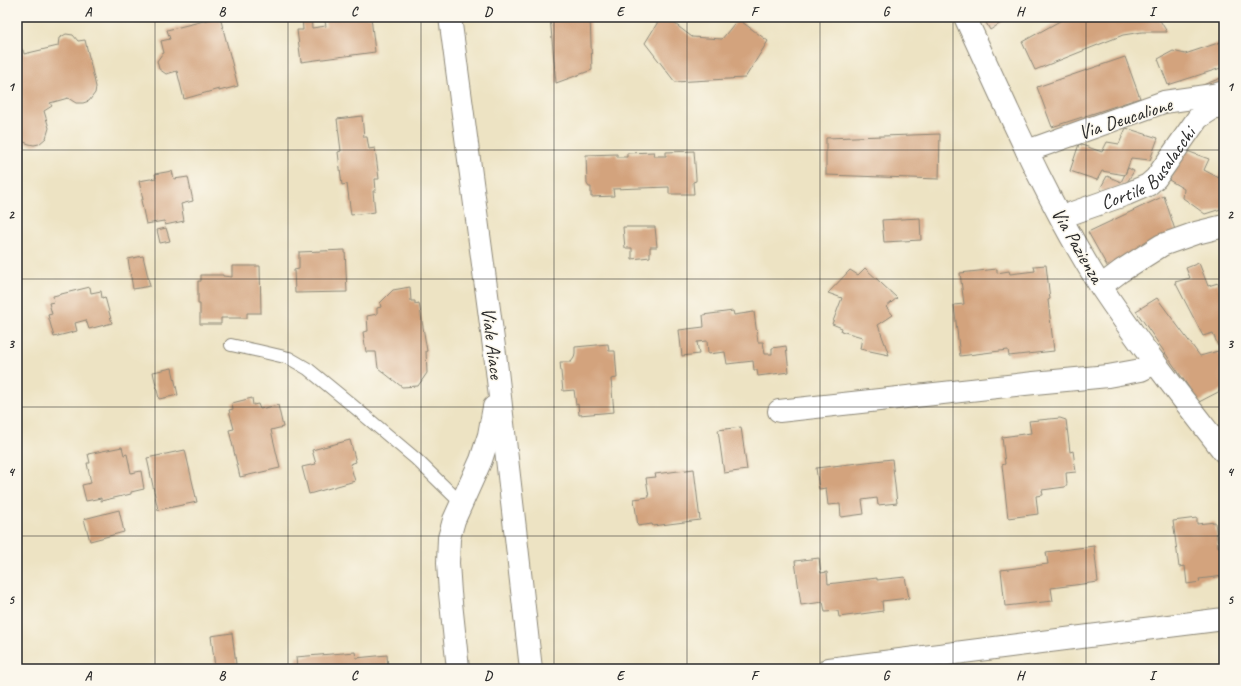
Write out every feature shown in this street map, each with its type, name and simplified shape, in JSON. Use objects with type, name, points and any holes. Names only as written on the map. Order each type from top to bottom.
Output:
[{"type":"street","name":"Viale Aiace","points":[[450,17],[496,362],[530,669]]},
{"type":"street","name":"Via Pazienza","points":[[965,17],[1027,151],[1061,217],[1101,286],[1155,363],[1224,452]]},
{"type":"street","name":"Via Deucalione","points":[[1027,151],[1164,102],[1224,92]]},
{"type":"street","name":"Cortile Busalacchi","points":[[1061,217],[1148,185],[1156,178],[1198,118],[1212,109],[1224,107]]},
{"type":"street","points":[[1101,286],[1121,271],[1162,245],[1196,233],[1224,226]]},
{"type":"street","points":[[458,669],[450,593],[448,563],[449,538],[454,520],[481,460],[489,435],[494,408],[496,362]]},
{"type":"street","points":[[779,411],[1108,376],[1142,370],[1155,363]]},
{"type":"street","points":[[829,669],[1224,619]]},
{"type":"lane","points":[[231,346],[289,358],[308,369],[352,404],[416,459],[461,503]]},
{"type":"building","points":[[220,17],[238,86],[219,91],[219,89],[184,99],[177,71],[166,74],[159,69],[157,61],[164,53],[161,41],[170,39],[167,30]]},
{"type":"building","points":[[302,17],[311,17],[312,28],[326,26],[324,17],[371,17],[375,52],[301,62],[297,30],[303,30]]},
{"type":"building","points":[[550,17],[590,17],[592,70],[556,83]]},
{"type":"building","points":[[661,17],[666,17],[692,37],[722,39],[738,19],[768,41],[745,78],[675,82],[645,43]]},
{"type":"building","points":[[983,17],[1010,17],[990,30]]},
{"type":"building","points":[[1067,17],[1158,17],[1167,32],[1142,32],[1123,35],[1035,70],[1022,42]]},
{"type":"building","points":[[66,34],[73,35],[78,41],[85,40],[96,87],[95,93],[89,101],[83,103],[76,103],[68,98],[50,103],[52,106],[44,111],[49,128],[46,138],[39,144],[29,144],[21,139],[17,130],[20,121],[17,109],[17,47],[23,50],[24,54],[58,46],[59,38]]},
{"type":"building","points":[[1224,41],[1224,67],[1168,85],[1158,59],[1173,51],[1185,54]]},
{"type":"building","points":[[1125,57],[1140,98],[1052,127],[1037,87]]},
{"type":"building","points":[[1224,77],[1224,82],[1184,92]]},
{"type":"building","points":[[362,116],[364,137],[367,137],[369,149],[375,148],[379,179],[375,179],[376,191],[373,191],[375,212],[351,215],[347,184],[342,185],[338,152],[341,151],[337,119]]},
{"type":"building","points":[[1126,128],[1158,138],[1150,160],[1131,158],[1125,175],[1102,171],[1097,180],[1070,171],[1079,144],[1102,152],[1107,142],[1119,144]]},
{"type":"building","points":[[940,134],[939,179],[826,175],[826,138]]},
{"type":"building","points":[[694,151],[696,181],[693,182],[694,194],[669,194],[669,187],[613,189],[614,196],[591,197],[591,187],[587,184],[586,155],[617,154],[617,157],[627,157],[627,153],[654,152],[653,156],[666,156],[666,152]]},
{"type":"building","points":[[1187,151],[1209,159],[1204,170],[1219,178],[1221,166],[1224,166],[1224,208],[1205,214],[1183,198],[1184,189],[1169,180]]},
{"type":"building","points":[[1128,168],[1134,171],[1126,184],[1105,192],[1100,189],[1107,176],[1121,182]]},
{"type":"building","points":[[172,171],[174,179],[188,177],[193,201],[181,204],[184,221],[165,225],[164,221],[146,224],[139,181],[156,178],[155,174]]},
{"type":"building","points":[[1164,196],[1176,233],[1111,273],[1088,232]]},
{"type":"building","points":[[920,218],[921,240],[884,242],[882,220]]},
{"type":"building","points":[[623,227],[655,227],[657,247],[650,247],[650,257],[632,259],[632,248],[625,248]]},
{"type":"building","points":[[166,228],[170,241],[160,243],[157,230]]},
{"type":"building","points":[[345,250],[347,292],[295,293],[294,270],[299,269],[299,252]]},
{"type":"building","points":[[143,256],[150,286],[133,289],[128,259]]},
{"type":"building","points":[[1199,263],[1208,286],[1218,283],[1224,301],[1224,344],[1218,346],[1213,333],[1203,336],[1175,282],[1190,278],[1186,268]]},
{"type":"building","points":[[1046,265],[1050,299],[1048,300],[1054,351],[1009,356],[1008,350],[960,356],[954,305],[964,304],[960,273],[997,269],[997,273],[1009,271],[1010,274],[1035,271],[1034,266]]},
{"type":"building","points":[[232,266],[260,266],[261,313],[247,313],[247,318],[221,318],[221,324],[200,324],[198,281],[201,281],[201,275],[223,275],[232,277]]},
{"type":"building","points":[[865,268],[897,298],[886,307],[893,315],[878,325],[889,355],[860,349],[862,337],[841,331],[842,328],[832,324],[842,298],[828,293],[850,270],[858,275]]},
{"type":"building","points":[[90,287],[91,293],[101,291],[102,298],[105,297],[112,323],[89,329],[86,320],[75,323],[77,331],[54,337],[48,315],[52,314],[49,303],[54,302],[53,296]]},
{"type":"building","points":[[410,287],[411,301],[415,301],[415,304],[419,303],[427,351],[427,373],[418,386],[402,387],[378,368],[376,352],[366,352],[363,332],[368,331],[367,316],[377,314],[377,308],[381,307],[380,303],[393,290]]},
{"type":"building","points":[[1157,298],[1200,356],[1218,351],[1224,362],[1224,389],[1199,402],[1136,311]]},
{"type":"building","points":[[733,311],[734,315],[754,312],[758,342],[763,342],[765,354],[772,354],[772,348],[786,346],[789,372],[758,376],[757,370],[754,370],[753,361],[727,364],[725,352],[708,354],[707,341],[697,342],[699,354],[682,356],[679,330],[704,327],[703,315]]},
{"type":"building","points":[[608,344],[609,351],[615,351],[617,378],[611,379],[614,412],[579,415],[574,390],[563,391],[560,362],[571,362],[574,358],[575,347]]},
{"type":"building","points":[[172,368],[178,395],[159,399],[153,372]]},
{"type":"building","points":[[252,398],[253,405],[258,404],[260,409],[278,405],[283,427],[271,430],[280,468],[240,477],[229,430],[234,429],[229,410],[233,409],[232,403]]},
{"type":"building","points":[[1060,418],[1066,420],[1070,452],[1073,451],[1076,472],[1066,473],[1067,484],[1065,487],[1042,490],[1043,495],[1036,496],[1038,514],[1008,518],[1002,465],[1005,464],[1002,437],[1031,433],[1029,421]]},
{"type":"building","points":[[741,427],[747,470],[724,473],[718,430]]},
{"type":"building","points":[[350,440],[356,462],[350,464],[355,481],[309,494],[302,467],[316,464],[312,450]]},
{"type":"building","points":[[122,447],[124,455],[127,454],[131,473],[141,471],[144,489],[131,492],[131,494],[101,501],[101,498],[86,501],[82,485],[91,483],[87,463],[90,463],[88,454]]},
{"type":"building","points":[[185,450],[197,502],[158,510],[147,458]]},
{"type":"building","points":[[892,459],[897,503],[878,505],[877,498],[862,500],[864,514],[841,517],[840,504],[828,505],[826,488],[819,489],[816,468]]},
{"type":"building","points":[[694,469],[700,520],[653,526],[652,524],[638,526],[634,499],[649,497],[646,478],[656,477],[655,474]]},
{"type":"building","points":[[119,510],[124,532],[90,541],[84,519]]},
{"type":"building","points":[[1197,518],[1197,524],[1215,522],[1218,547],[1221,547],[1224,576],[1199,579],[1200,582],[1187,584],[1185,566],[1179,567],[1173,521]]},
{"type":"building","points":[[1094,546],[1098,582],[1051,588],[1053,601],[1005,606],[1001,570],[1048,564],[1046,552]]},
{"type":"building","points":[[819,558],[821,573],[827,572],[828,584],[877,578],[877,580],[905,577],[909,598],[882,601],[883,611],[839,617],[838,611],[825,612],[823,602],[801,605],[795,561]]},
{"type":"building","points":[[232,633],[236,664],[215,667],[211,636]]},
{"type":"building","points":[[355,652],[356,658],[387,655],[388,669],[297,669],[296,657]]}]
